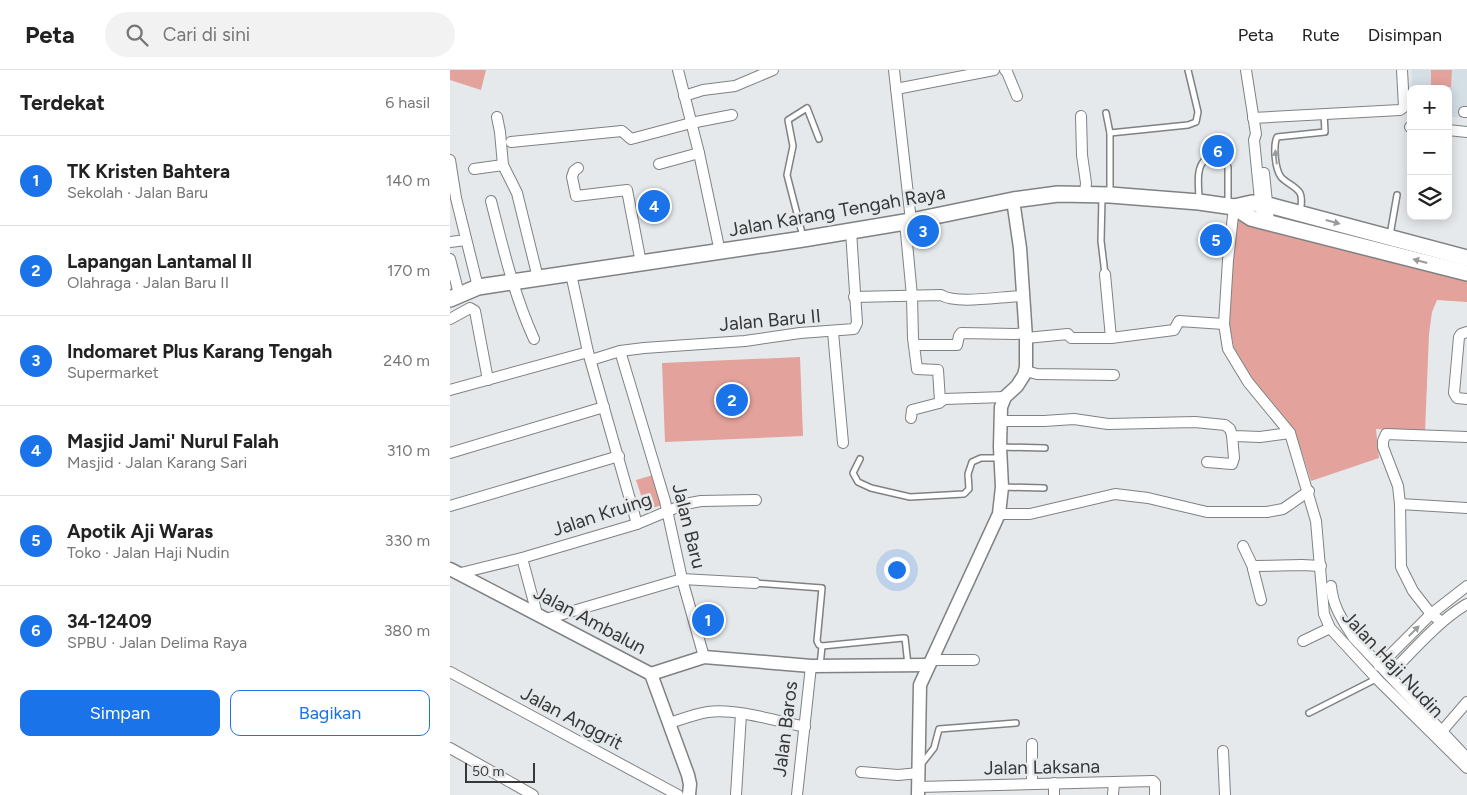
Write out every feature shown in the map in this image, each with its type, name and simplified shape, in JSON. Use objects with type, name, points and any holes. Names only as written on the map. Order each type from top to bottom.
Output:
[{"type":"main road","name":"Jalan Karang Tengah Raya","points":[[454,296],[478,287],[512,281],[803,239],[1013,200],[1058,194],[1106,195],[1199,202],[1231,207],[1252,218],[1467,273]]},
{"type":"main road","name":"Jalan Karang Tengah Raya","points":[[1231,207],[1252,203],[1264,204],[1467,258]]},
{"type":"street","points":[[678,70],[720,252]]},
{"type":"street","points":[[684,96],[703,90],[735,86],[773,70]]},
{"type":"street","points":[[894,70],[908,221],[914,346],[917,369],[938,370],[940,401]]},
{"type":"street","points":[[896,89],[994,70]]},
{"type":"street","points":[[1005,70],[1018,96]]},
{"type":"street","points":[[1246,70],[1255,127],[1254,140],[1265,221]]},
{"type":"street","points":[[1255,127],[1324,114],[1400,110],[1404,107],[1402,70]]},
{"type":"street","points":[[511,142],[622,131],[631,139],[691,123],[732,115]]},
{"type":"street","points":[[1081,116],[1086,183],[1084,194]]},
{"type":"street","points":[[497,117],[503,164],[517,193],[538,278]]},
{"type":"street","points":[[1452,130],[1467,132]]},
{"type":"street","points":[[658,164],[698,153]]},
{"type":"street","points":[[450,160],[456,198],[478,287]]},
{"type":"street","points":[[474,169],[503,164]]},
{"type":"street","points":[[578,168],[574,171],[572,177],[576,196],[627,190],[641,263]]},
{"type":"street","points":[[911,418],[912,410],[939,403],[944,399],[1004,397],[1018,386],[1026,371],[1024,296],[1013,200]]},
{"type":"street","points":[[491,201],[512,281],[522,313],[534,339]]},
{"type":"street","name":"Jalan Haji Nudin","points":[[1231,207],[1224,324],[1228,349],[1248,382],[1290,433],[1309,491],[1316,521],[1324,614],[1330,628],[1377,679],[1467,768]]},
{"type":"street","name":"Jalan Baru II","points":[[450,390],[589,356],[620,351],[833,332],[856,328],[850,230]]},
{"type":"street","points":[[450,242],[466,240]]},
{"type":"street","points":[[450,260],[454,296]]},
{"type":"street","points":[[571,274],[589,356],[637,524]]},
{"type":"street","points":[[1105,274],[1111,338]]},
{"type":"street","points":[[854,297],[941,295],[947,299],[982,299],[1024,296]]},
{"type":"street","points":[[450,319],[466,309],[470,308],[475,311],[488,380]]},
{"type":"street","points":[[914,346],[957,345],[959,336],[962,333],[1026,336],[1068,334],[1071,338],[1111,338],[1174,330],[1179,321],[1224,324]]},
{"type":"street","points":[[833,332],[843,443]]},
{"type":"street","points":[[1467,332],[1459,337],[1454,393],[1457,398],[1467,399]]},
{"type":"street","name":"Jalan Baru","points":[[620,351],[667,511],[682,579],[704,657]]},
{"type":"street","points":[[1026,371],[1037,374],[1114,375]]},
{"type":"street","points":[[918,791],[920,685],[999,514],[1002,487],[1000,421],[1004,397]]},
{"type":"street","points":[[450,453],[604,406]]},
{"type":"street","points":[[1000,421],[1074,419],[1108,424],[1195,422],[1226,425],[1230,428],[1232,435],[1234,458],[1232,464],[1207,462]]},
{"type":"street","points":[[1232,435],[1260,437],[1290,433]]},
{"type":"street","points":[[1442,622],[1430,614],[1413,591],[1401,567],[1398,486],[1382,441],[1386,434],[1467,437]]},
{"type":"street","points":[[450,506],[619,456]]},
{"type":"street","points":[[999,514],[1030,514],[1115,494],[1148,498],[1207,512],[1267,512],[1283,509],[1309,491]]},
{"type":"street","name":"Jalan Kruing","points":[[455,571],[522,558],[637,524],[685,504],[701,501],[756,500]]},
{"type":"street","points":[[1400,504],[1467,508]]},
{"type":"street","points":[[1243,546],[1253,567],[1261,600]]},
{"type":"street","points":[[522,558],[542,617],[682,579],[755,583]]},
{"type":"street","points":[[1253,567],[1321,566]]},
{"type":"street","name":"Jalan Ambalun","points":[[455,571],[652,674],[688,775],[690,784],[689,795]]},
{"type":"street","points":[[1331,586],[1333,601],[1340,617],[1354,637],[1379,666],[1467,758]]},
{"type":"street","points":[[1379,666],[1430,614],[1467,586]]},
{"type":"street","points":[[1389,675],[1442,622],[1467,604]]},
{"type":"street","points":[[1303,641],[1330,628]]},
{"type":"street","points":[[652,674],[704,657]]},
{"type":"street","name":"Jalan Baros","points":[[704,657],[816,666],[908,666],[930,663]]},
{"type":"street","points":[[930,663],[974,660]]},
{"type":"street","name":"Jalan Baros","points":[[796,795],[805,727],[816,666]]},
{"type":"street","name":"Jalan Anggrit","points":[[450,672],[678,795]]},
{"type":"street","points":[[1442,731],[1467,702]]},
{"type":"street","points":[[670,723],[709,712],[741,714],[805,727]]},
{"type":"street","points":[[736,795],[741,714]]},
{"type":"street","points":[[1032,744],[1032,784]]},
{"type":"street","points":[[450,748],[533,795]]},
{"type":"street","points":[[1223,751],[1225,795]]},
{"type":"street","points":[[861,772],[898,774],[919,768]]},
{"type":"street","name":"Jalan Laksana","points":[[918,791],[992,790],[1054,783],[1153,781],[1155,784],[1155,795]]},
{"type":"street","points":[[1113,795],[1114,782]]},
{"type":"street","points":[[1054,783],[1054,795]]},
{"type":"lane","points":[[1110,133],[1188,125],[1196,122],[1198,112],[1188,70]]},
{"type":"lane","points":[[803,239],[787,175],[793,146],[788,120],[807,108],[819,139]]},
{"type":"lane","points":[[1105,274],[1101,241],[1110,133],[1106,114]]},
{"type":"lane","points":[[1300,213],[1302,201],[1299,192],[1281,177],[1278,170],[1275,142],[1277,137],[1325,132],[1324,114]]},
{"type":"lane","points":[[1223,157],[1228,167],[1231,207]]},
{"type":"lane","points":[[1199,202],[1199,169],[1201,163],[1206,158]]},
{"type":"lane","points":[[1389,238],[1397,195]]},
{"type":"lane","points":[[860,459],[853,473],[858,482],[871,488],[910,497],[964,494],[968,488],[968,474],[972,462],[1000,453],[1045,448]]},
{"type":"lane","points":[[1002,487],[1044,488]]},
{"type":"lane","points":[[755,583],[822,588],[817,641],[819,645],[905,638],[908,666]]},
{"type":"lane","points":[[816,666],[822,646]]},
{"type":"lane","points":[[1308,713],[1377,679]]},
{"type":"lane","points":[[919,768],[934,748],[939,730],[1016,723]]},
{"type":"shaded area","points":[[450,70],[486,70],[481,90],[450,80]]},
{"type":"shaded area","points":[[1412,70],[1467,70],[1467,117],[1452,117],[1452,85],[1411,85]]},
{"type":"shaded area","points":[[1431,70],[1452,70],[1451,85],[1431,85]]},
{"type":"shaded area","points":[[1238,218],[1467,279],[1467,302],[1437,300],[1432,312],[1429,334],[1425,432],[1376,429],[1379,458],[1311,481],[1295,431],[1253,380],[1234,348],[1229,323]]},
{"type":"shaded area","points":[[800,357],[803,436],[665,442],[662,363]]},
{"type":"shaded area","points":[[653,475],[662,505],[646,510],[636,480]]},
{"type":"place","name":"34-12409","points":[[1218,151]]},
{"type":"place","name":"Masjid Jami' Nurul Falah","points":[[654,206]]},
{"type":"place","name":"Indomaret Plus Karang Tengah","points":[[923,231]]},
{"type":"place","name":"Apotik Aji Waras","points":[[1216,240]]},
{"type":"place","name":"Lapangan Lantamal II","points":[[732,400]]},
{"type":"place","name":"TK Kristen Bahtera","points":[[708,620]]}]
